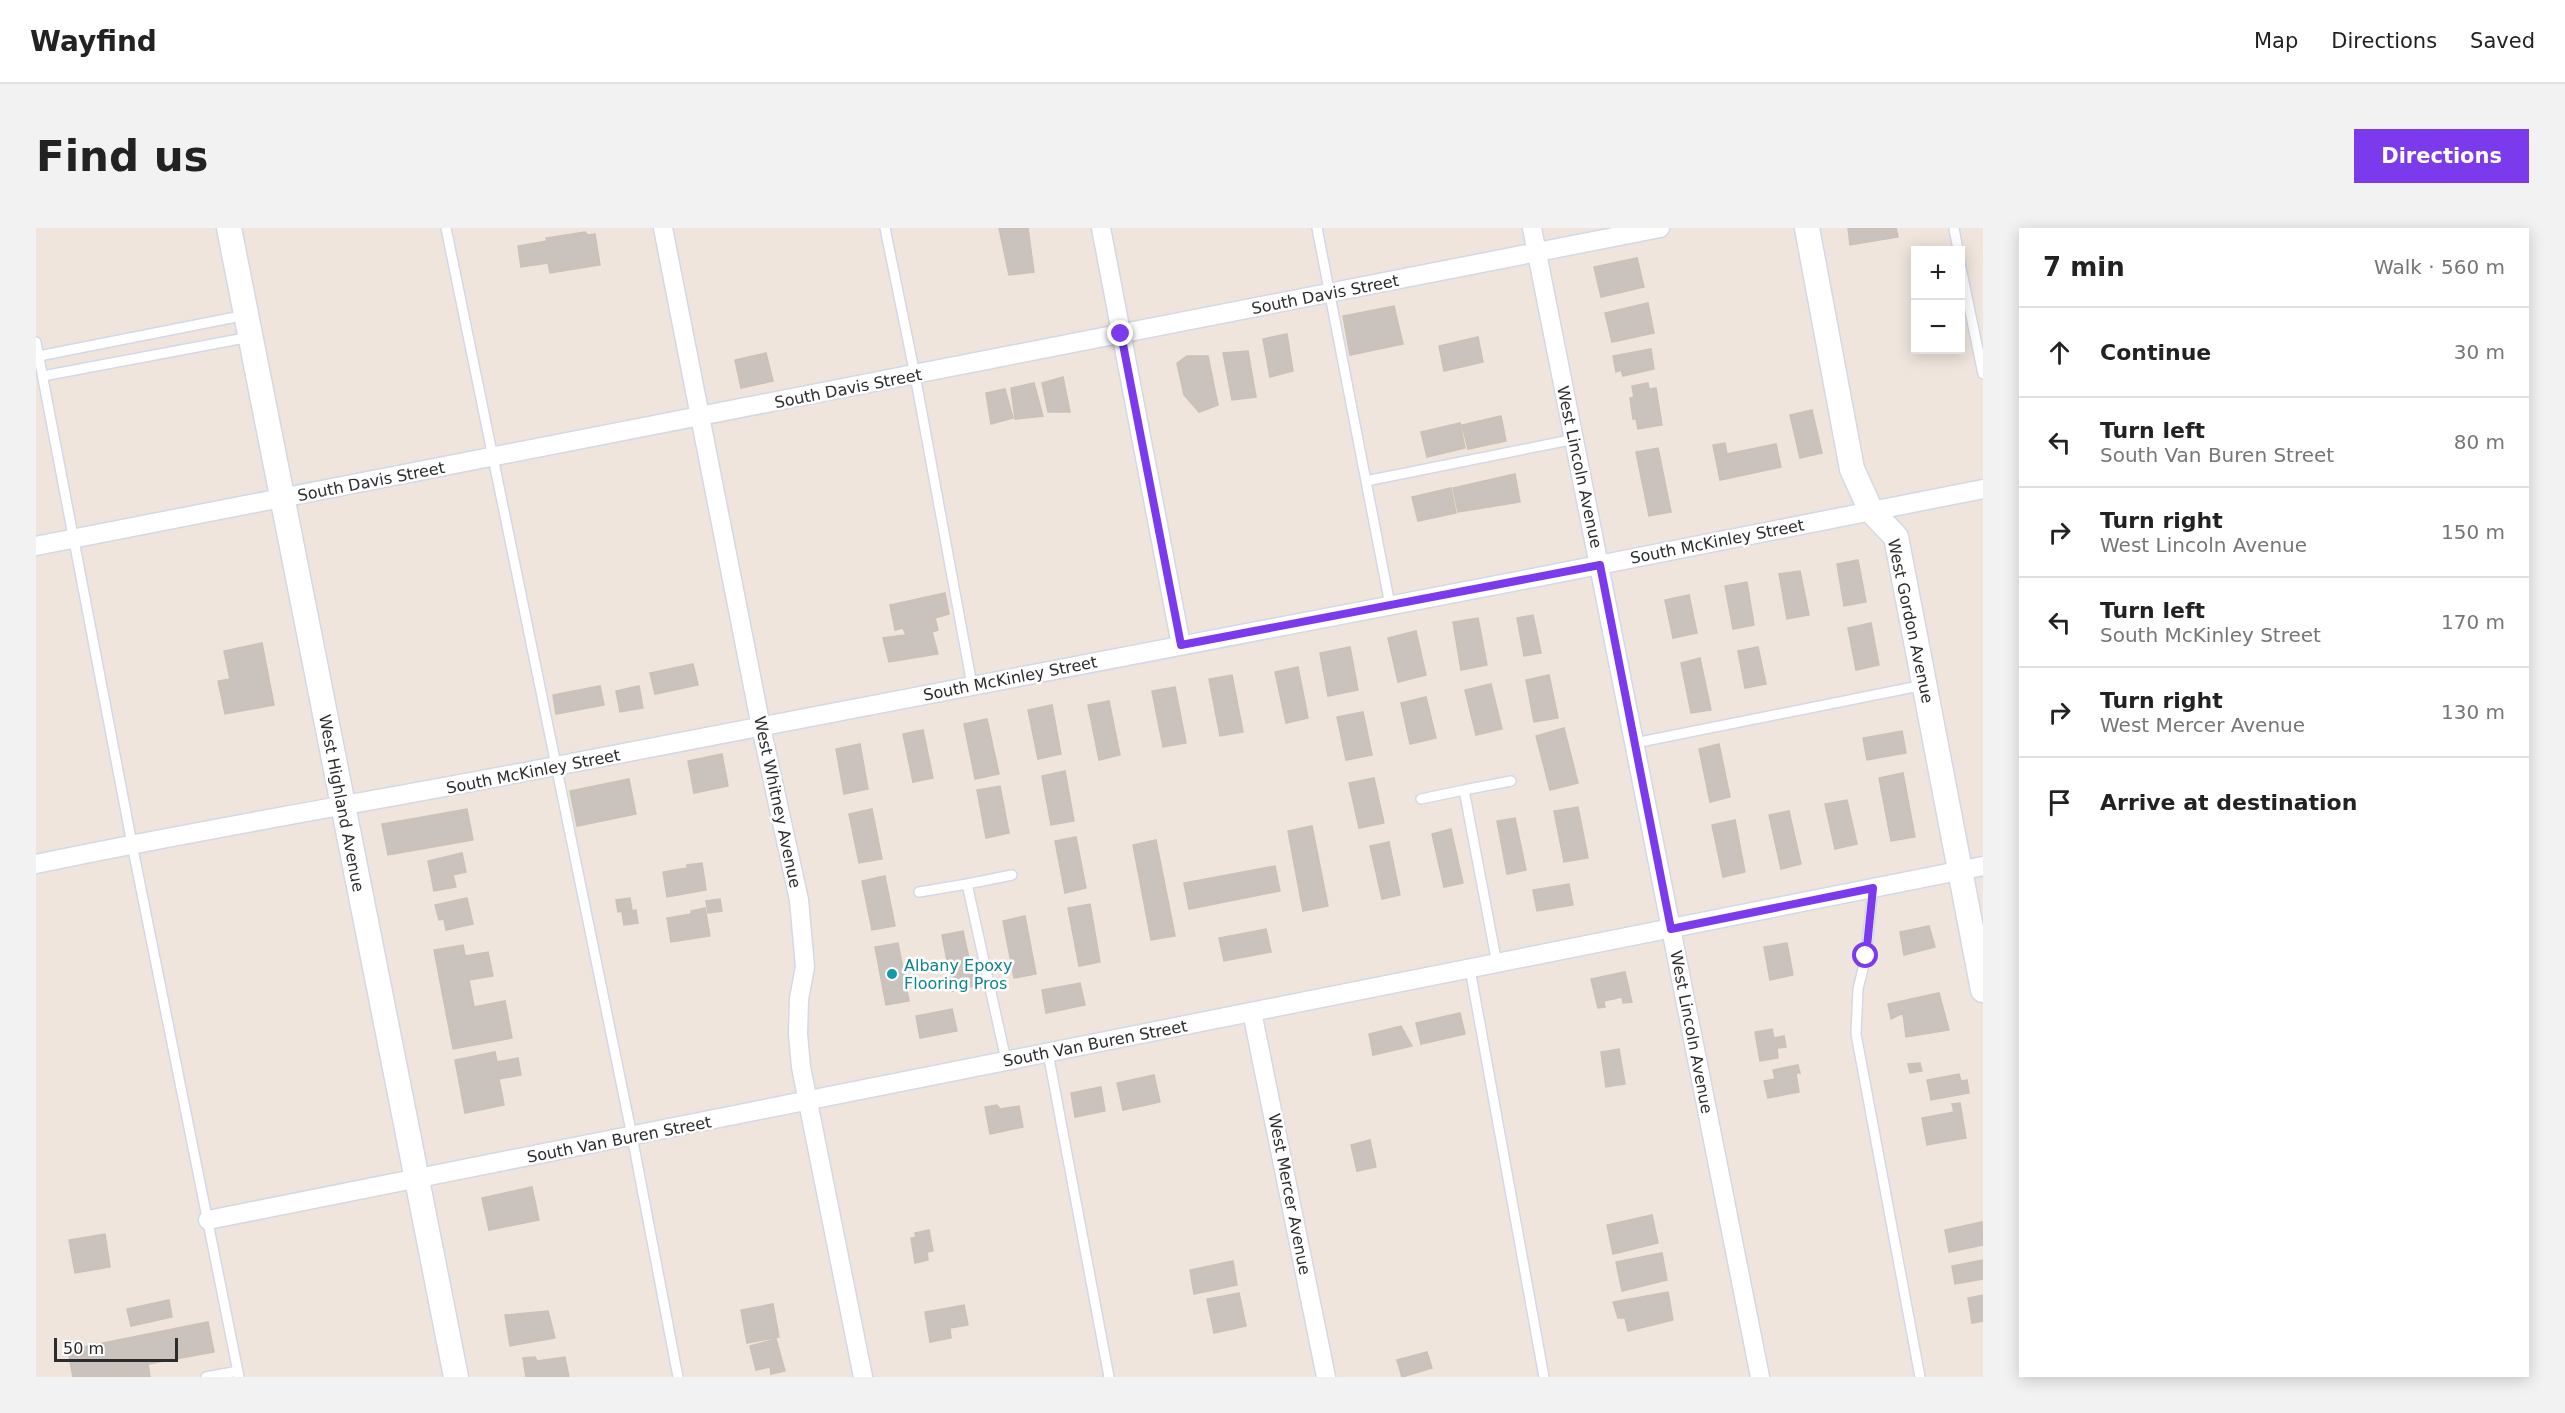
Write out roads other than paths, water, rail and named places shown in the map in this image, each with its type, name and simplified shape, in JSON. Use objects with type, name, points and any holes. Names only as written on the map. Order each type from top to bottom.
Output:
[{"type":"street","name":"West Highland Avenue","points":[[229,228],[411,1152],[419,1179],[456,1377]]},
{"type":"street","name":"West Whitney Avenue","points":[[663,228],[761,727],[799,900],[805,944],[805,967],[799,999],[798,1034],[801,1067],[863,1377]]},
{"type":"street","points":[[1101,228],[1181,645]]},
{"type":"street","name":"West Lincoln Avenue","points":[[1532,228],[1760,1377]]},
{"type":"street","name":"South Davis Street","points":[[36,546],[1660,228]]},
{"type":"street","name":"West Gordon Avenue","points":[[1807,228],[1852,469],[1871,511],[1896,537],[1983,990]]},
{"type":"street","name":"South McKinley Street","points":[[36,864],[132,844],[343,807],[761,727],[1983,489]]},
{"type":"street","name":"South Van Buren Street","points":[[208,1220],[1983,866]]},
{"type":"street","name":"West Mercer Avenue","points":[[1252,1012],[1326,1377]]},
{"type":"lane","points":[[446,228],[558,766],[678,1377]]},
{"type":"lane","points":[[885,228],[915,375],[972,685]]},
{"type":"lane","points":[[1317,228],[1390,605]]},
{"type":"lane","points":[[1953,228],[1957,246]]},
{"type":"lane","points":[[1965,287],[1983,374]]},
{"type":"lane","points":[[39,356],[248,326]]},
{"type":"lane","points":[[43,376],[248,326]]},
{"type":"lane","points":[[36,342],[132,844],[238,1374],[206,1377]]},
{"type":"lane","points":[[1366,481],[1575,439]]},
{"type":"lane","points":[[1635,744],[1925,684]]},
{"type":"lane","points":[[1421,799],[1511,781]]},
{"type":"lane","points":[[1464,790],[1497,964]]},
{"type":"lane","points":[[919,892],[1012,875]]},
{"type":"lane","points":[[967,884],[1006,1060]]},
{"type":"lane","points":[[1873,888],[1866,956],[1858,989],[1856,1034],[1920,1377]]},
{"type":"lane","points":[[1470,969],[1544,1377]]},
{"type":"lane","points":[[1048,1053],[1109,1377]]},
{"type":"place","name":"Albany Epoxy Flooring Pros","points":[[892,974]]}]
